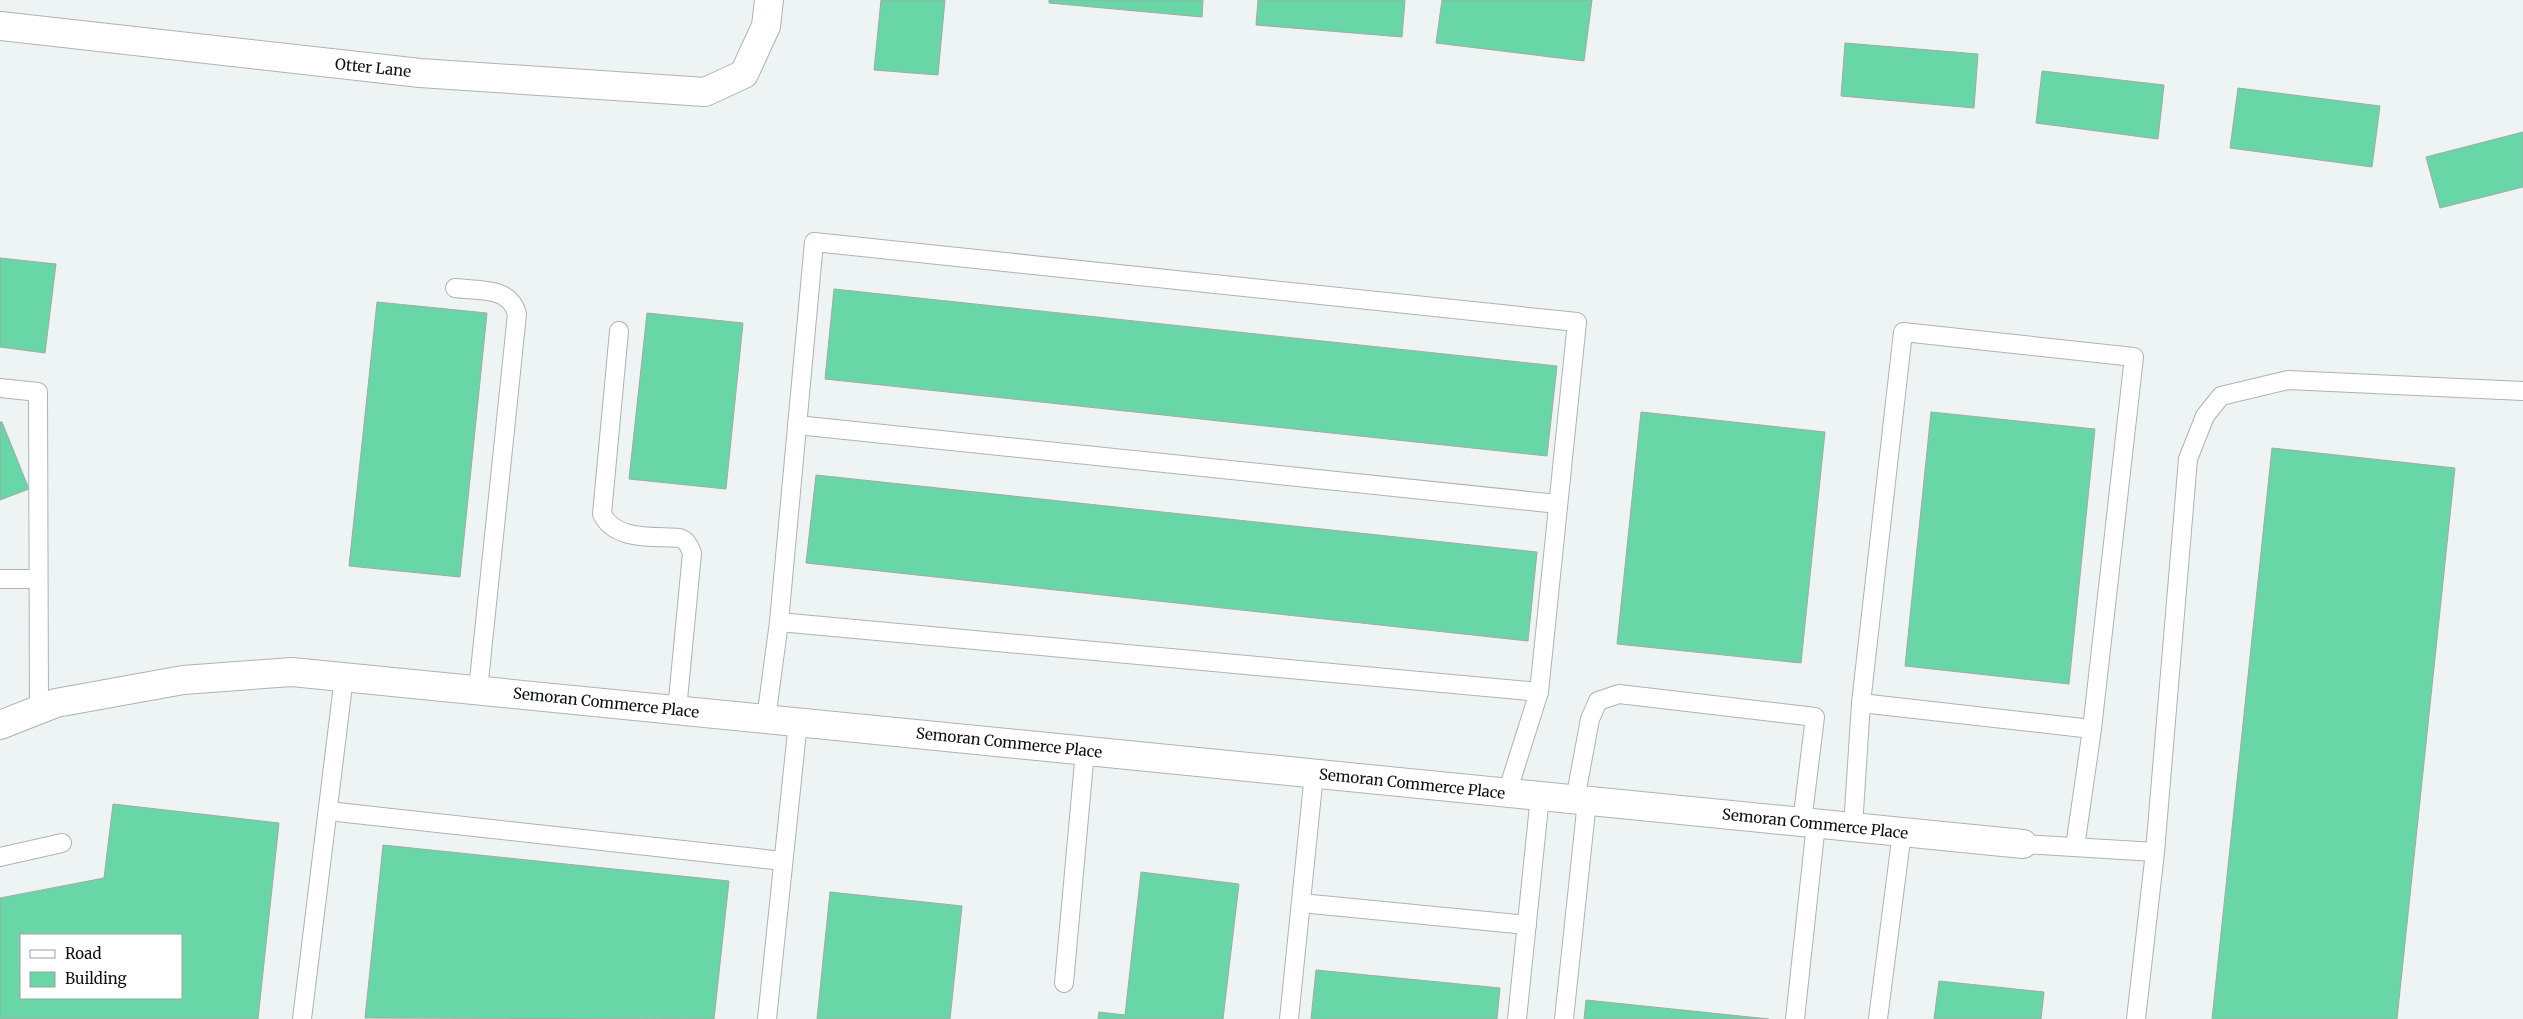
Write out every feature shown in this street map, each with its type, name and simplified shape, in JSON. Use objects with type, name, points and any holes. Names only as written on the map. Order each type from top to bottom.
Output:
[{"type":"street","name":"Otter Lane","points":[[0,26],[420,73],[705,92],[744,74],[766,26],[769,0]]},
{"type":"street","name":"Semoran Commerce Place","points":[[0,725],[56,703],[183,680],[292,672],[2023,844]]},
{"type":"lane","points":[[766,719],[779,622],[814,242],[1578,322],[1538,692],[1507,793]]},
{"type":"lane","points":[[455,288],[502,293],[515,305],[517,314],[478,690]]},
{"type":"lane","points":[[619,331],[601,509],[604,519],[616,530],[683,539],[692,553],[677,710]]},
{"type":"lane","points":[[1853,827],[1861,703],[1903,332],[2134,357],[2092,729],[2075,848]]},
{"type":"lane","points":[[2136,1019],[2155,852],[2188,459],[2205,416],[2221,396],[2288,380],[2518,389],[2523,391]]},
{"type":"lane","points":[[0,388],[38,392],[39,710]]},
{"type":"lane","points":[[797,425],[1558,504]]},
{"type":"lane","points":[[0,580],[38,578]]},
{"type":"lane","points":[[779,622],[1538,692]]},
{"type":"lane","points":[[302,1019],[344,677]]},
{"type":"lane","points":[[1564,1019],[1581,800],[1590,719],[1598,701],[1619,694],[1815,717],[1795,1019]]},
{"type":"lane","points":[[1861,703],[2092,729]]},
{"type":"lane","points":[[767,1019],[798,722]]},
{"type":"lane","points":[[1064,983],[1085,751]]},
{"type":"lane","points":[[1289,1019],[1314,774]]},
{"type":"lane","points":[[1517,1019],[1540,796]]},
{"type":"lane","points":[[328,811],[783,861]]},
{"type":"lane","points":[[1878,1019],[1902,832]]},
{"type":"lane","points":[[0,858],[62,843]]},
{"type":"lane","points":[[2023,844],[2155,852]]},
{"type":"lane","points":[[1301,903],[1527,925]]},
{"type":"building","points":[[881,0],[945,0],[938,75],[874,70]]},
{"type":"building","points":[[1049,0],[1203,0],[1202,17],[1049,3]]},
{"type":"building","points":[[1258,0],[1405,0],[1402,37],[1256,25]]},
{"type":"building","points":[[1442,0],[1592,0],[1584,61],[1436,43]]},
{"type":"building","points":[[1845,43],[1978,54],[1974,108],[1841,96]]},
{"type":"building","points":[[2042,71],[2164,85],[2158,139],[2036,123]]},
{"type":"building","points":[[2238,88],[2380,106],[2372,167],[2230,148]]},
{"type":"building","points":[[2523,132],[2523,187],[2440,208],[2426,157]]},
{"type":"building","points":[[0,258],[56,264],[45,353],[0,347]]},
{"type":"building","points":[[834,289],[1557,366],[1547,456],[825,379]]},
{"type":"building","points":[[377,302],[487,313],[460,577],[349,566]]},
{"type":"building","points":[[647,313],[743,323],[726,489],[629,479]]},
{"type":"building","points":[[1641,412],[1825,432],[1801,663],[1617,644]]},
{"type":"building","points":[[1931,412],[2095,429],[2069,684],[1905,666]]},
{"type":"building","points":[[0,422],[2,422],[29,489],[0,500]]},
{"type":"building","points":[[2272,448],[2455,468],[2397,1019],[2212,1019]]},
{"type":"building","points":[[816,475],[1537,552],[1528,641],[806,563]]},
{"type":"building","points":[[113,804],[279,823],[258,1019],[0,1019],[0,898],[104,878]]},
{"type":"building","points":[[383,845],[729,881],[714,1019],[365,1018]]},
{"type":"building","points":[[1141,872],[1239,884],[1223,1019],[1098,1019],[1099,1012],[1125,1015]]},
{"type":"building","points":[[830,892],[962,906],[950,1019],[817,1019]]},
{"type":"building","points":[[1316,970],[1500,988],[1497,1019],[1311,1019]]},
{"type":"building","points":[[1939,981],[2044,992],[2041,1019],[1934,1019]]},
{"type":"building","points":[[1586,1000],[1769,1019],[1584,1019]]}]
